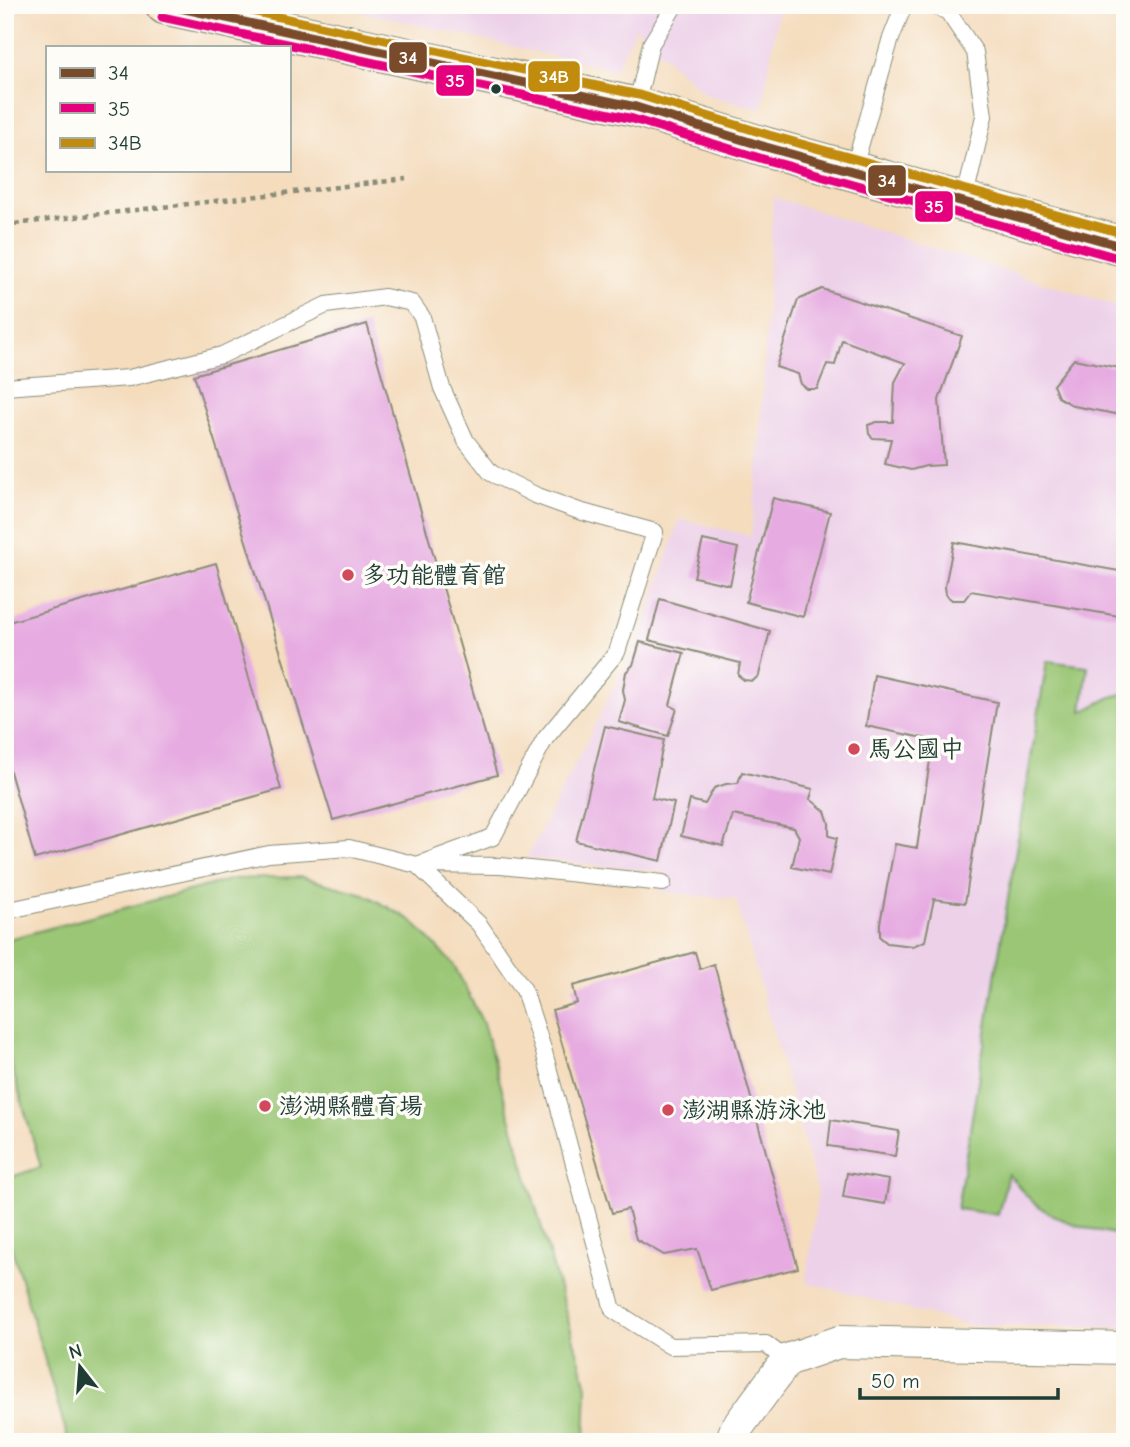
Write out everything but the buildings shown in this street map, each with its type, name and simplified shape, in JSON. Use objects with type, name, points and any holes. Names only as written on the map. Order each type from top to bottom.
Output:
[{"type":"main road","points":[[165,5],[636,107],[1125,247]]},
{"type":"street","points":[[731,1442],[736,1429],[787,1360],[839,1342],[1125,1349]]},
{"type":"lane","points":[[636,107],[651,44],[675,5]]},
{"type":"lane","points":[[853,171],[890,41],[904,5]]},
{"type":"lane","points":[[934,5],[948,12],[975,52],[984,116],[964,202]]},
{"type":"lane","points":[[5,387],[130,378],[222,355],[326,305],[385,297],[412,303],[422,317],[442,388],[466,441],[491,473],[535,495],[568,507],[655,532],[617,652],[545,739],[493,837],[417,865]]},
{"type":"lane","points":[[5,912],[269,853],[349,848],[417,865],[501,866],[663,883]]},
{"type":"lane","points":[[417,865],[479,924],[524,990],[544,1052],[612,1310],[670,1346],[766,1344],[787,1360]]},
{"type":"path","points":[[5,225],[407,179]]},
{"type":"shaded area","points":[[331,5],[779,5],[762,109],[707,95],[636,27],[615,70]]},
{"type":"shaded area","name":"馬公國中","points":[[773,197],[1125,309],[1125,1327],[968,1325],[806,1282],[818,1192],[736,899],[661,892],[665,872],[527,858],[638,641],[680,519],[751,536],[760,441]]},
{"type":"green space","points":[[1047,661],[1088,666],[1082,712],[1125,693],[1125,1236],[1054,1216],[1033,1202],[1008,1174],[998,1215],[957,1209]]},
{"type":"green space","name":"澎湖縣體育場","points":[[301,877],[364,894],[411,920],[454,965],[483,1023],[587,1386],[585,1442],[69,1442],[5,1225],[5,1179],[41,1167],[5,1044],[5,940],[233,879]]},
{"type":"transit line","name":"34","points":[[166,5],[636,107],[766,147],[1125,247]]},
{"type":"transit line","name":"34B","points":[[224,5],[639,95],[769,135],[1125,234]]},
{"type":"transit line","name":"35","points":[[162,17],[633,119],[763,159],[1122,259]]},
{"type":"place","name":"多功能體育館","points":[[348,575]]},
{"type":"place","name":"馬公國中","points":[[854,749]]},
{"type":"place","name":"澎湖縣體育場","points":[[265,1106]]},
{"type":"place","name":"澎湖縣游泳池","points":[[668,1110]]}]
